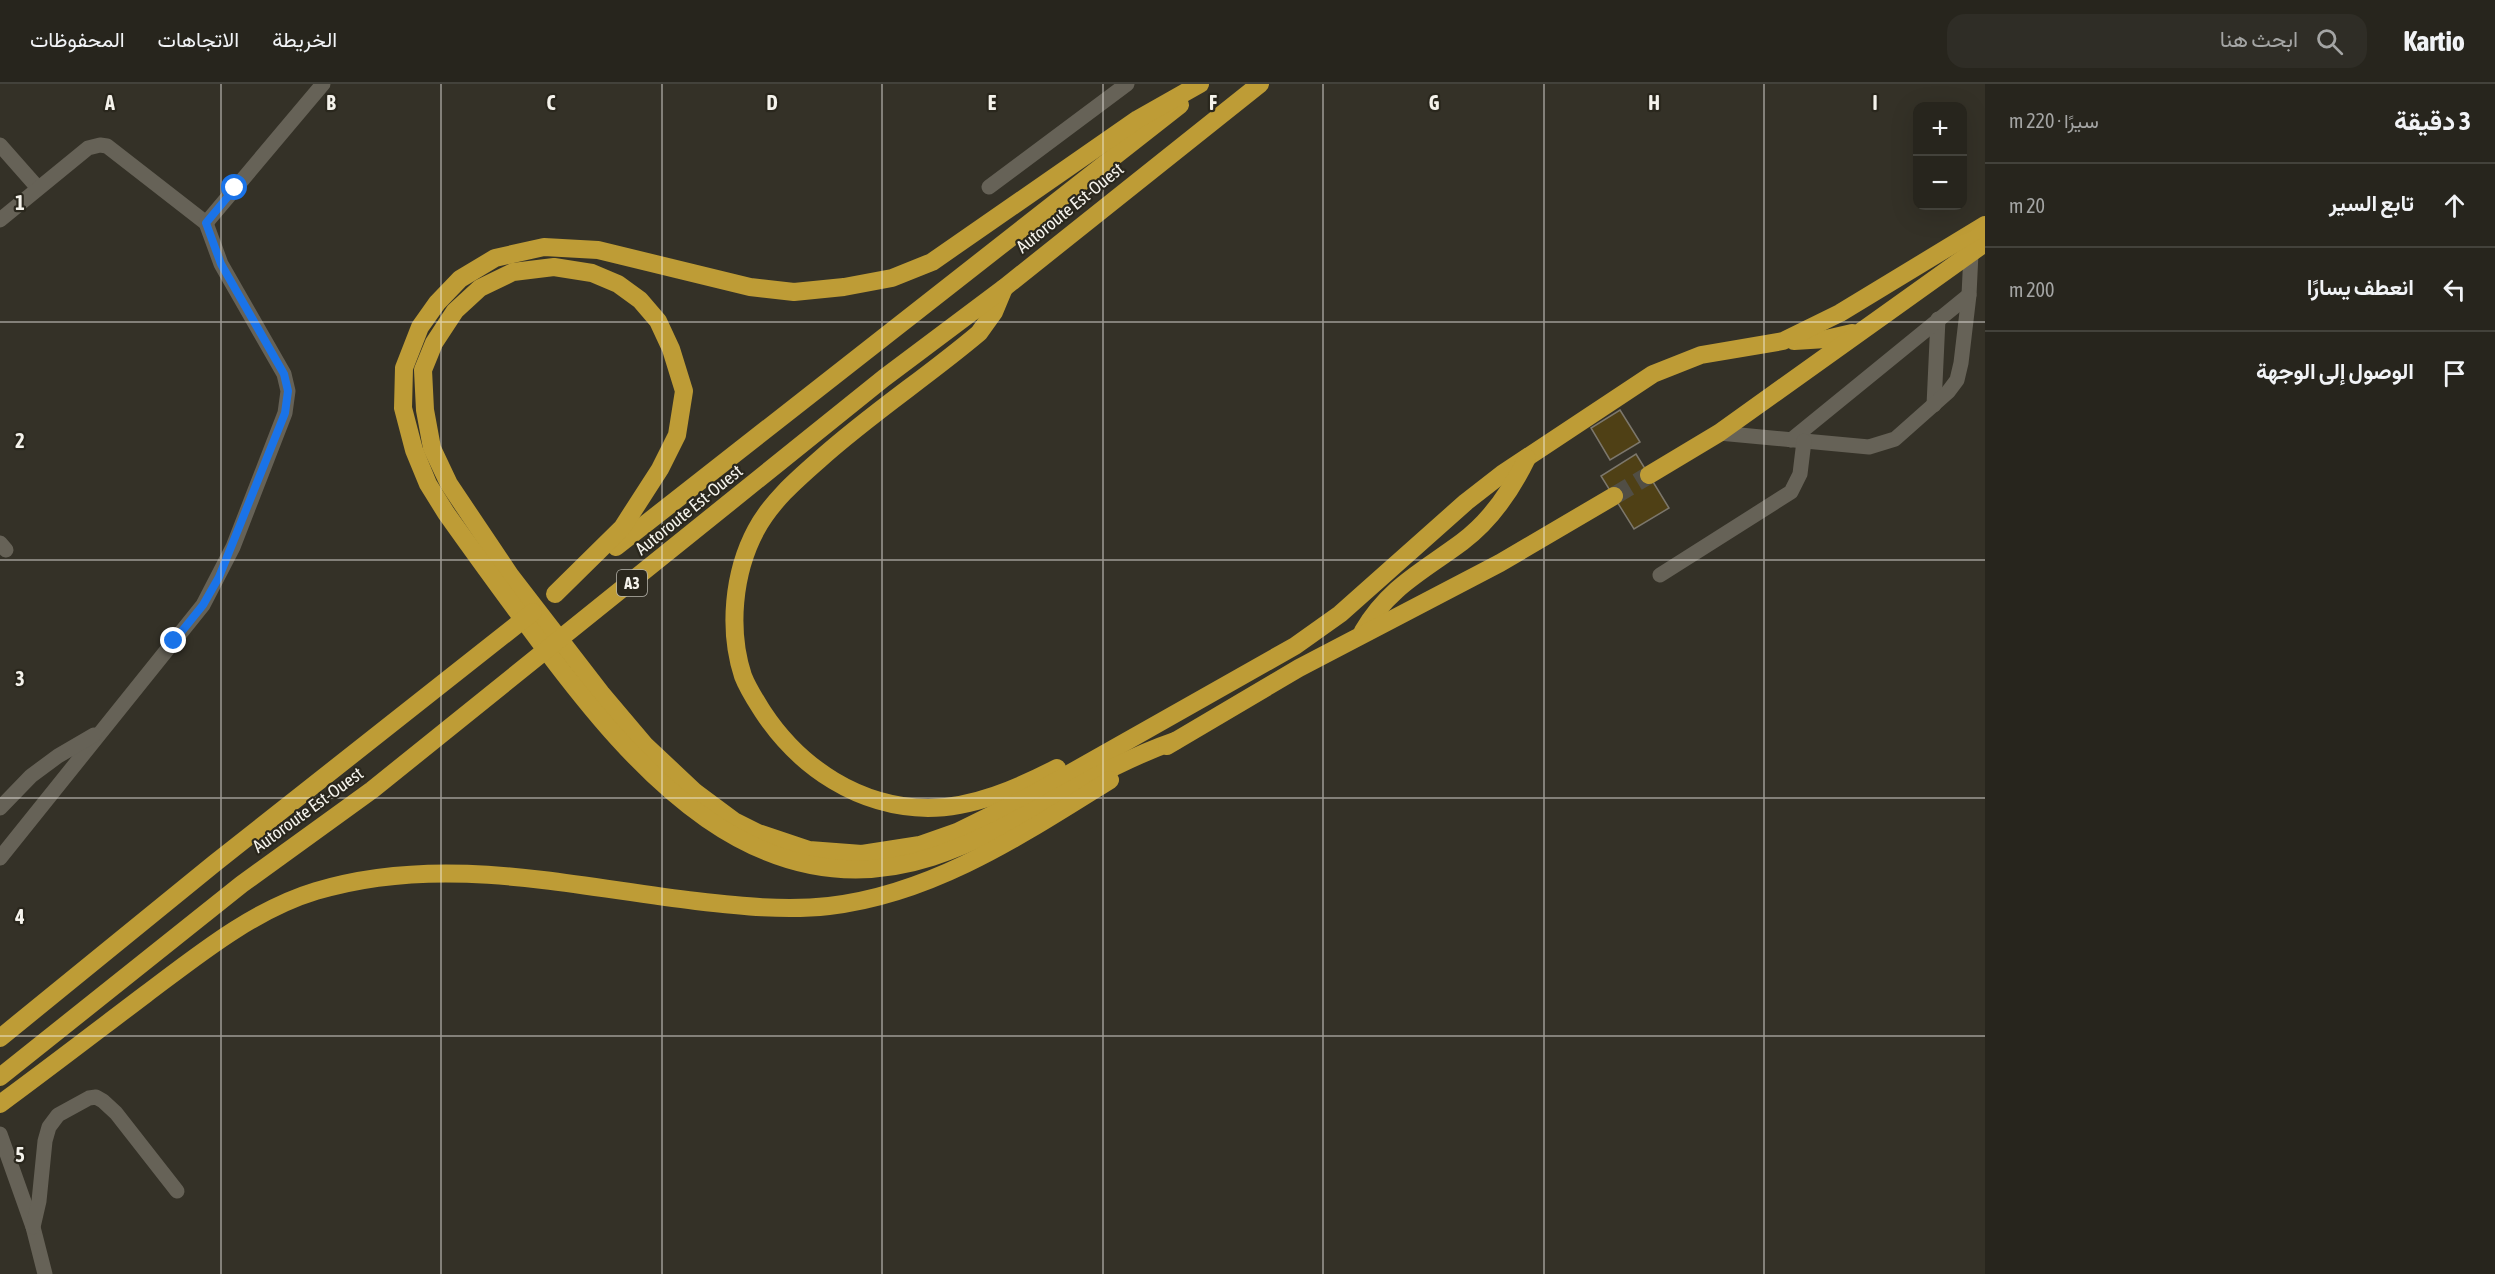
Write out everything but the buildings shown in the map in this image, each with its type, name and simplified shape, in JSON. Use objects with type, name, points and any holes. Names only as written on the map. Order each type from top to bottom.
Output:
[{"type":"highway","points":[[1175,741],[1123,761],[1007,823],[931,857],[868,869],[844,870],[782,857],[734,837],[708,821],[665,786],[593,698],[504,580],[446,513],[428,484],[414,450],[404,408],[404,368],[420,327],[437,303],[460,279],[495,258],[544,247],[598,250],[750,287],[794,292],[844,287],[892,278],[932,262],[1138,119],[1200,84]]},
{"type":"highway","name":"Autoroute Est-Ouest","points":[[0,1038],[260,827],[555,594],[1208,84]]},
{"type":"highway","name":"Autoroute Est-Ouest","points":[[0,1077],[242,884],[372,790],[884,378],[1004,288],[1260,84]]},
{"type":"highway","points":[[1783,341],[1840,313],[1985,225]]},
{"type":"highway","points":[[1649,475],[1719,433],[1978,248]]},
{"type":"highway","points":[[504,580],[449,484],[432,448],[425,410],[423,370],[434,343],[455,311],[480,288],[513,272],[554,267],[592,273],[618,284],[640,300],[658,321],[671,349],[684,392],[677,435],[660,469],[622,528],[555,594]]},
{"type":"highway","points":[[1004,288],[994,312],[979,333],[837,444],[787,488],[755,531],[744,560],[734,608],[735,631],[743,676],[775,730],[807,763],[851,790],[879,801],[905,806],[929,808],[982,799],[1042,776],[1100,747],[1131,740]]},
{"type":"highway","points":[[593,698],[694,792],[726,815],[758,833],[780,842],[830,853],[884,852],[920,845],[957,832],[1028,797],[1304,640],[1340,614],[1466,502],[1529,454],[1624,391],[1674,365],[1713,352],[1783,341],[1826,339],[1863,330]]},
{"type":"highway","points":[[1362,633],[1378,607],[1400,585],[1464,541],[1477,529],[1511,489],[1529,454]]},
{"type":"highway","points":[[0,1104],[196,956],[271,910],[313,892],[381,876],[425,872],[490,874],[733,905],[799,908],[857,902],[911,888],[962,866],[1049,818],[1175,741],[1362,633],[1500,563],[1614,496]]},
{"type":"street","points":[[206,223],[323,84]]},
{"type":"street","points":[[989,188],[1127,84]]},
{"type":"street","points":[[0,145],[38,188]]},
{"type":"street","points":[[0,220],[88,148],[106,146],[206,223],[221,264],[284,374],[288,391],[285,413],[233,547],[203,605],[0,858]]},
{"type":"street","points":[[1719,433],[1869,447],[1879,446],[1895,439],[1953,386],[1959,372],[1978,248]]},
{"type":"street","points":[[1797,440],[1938,318],[1969,295]]},
{"type":"street","points":[[1934,405],[1938,318]]},
{"type":"street","points":[[1660,575],[1791,492],[1800,474],[1797,440]]},
{"type":"street","points":[[0,808],[31,776],[58,756],[102,730]]},
{"type":"street","points":[[33,1227],[39,1201],[45,1142],[49,1127],[58,1115],[89,1098],[96,1097],[104,1101],[116,1113],[177,1191]]},
{"type":"street","points":[[0,1134],[33,1227],[45,1274]]},
{"type":"tunnel","points":[[1614,496],[1649,475]]},
{"type":"route","points":[[174,641],[203,605],[233,547],[285,413],[288,391],[284,374],[221,264],[206,223],[235,188]]}]
